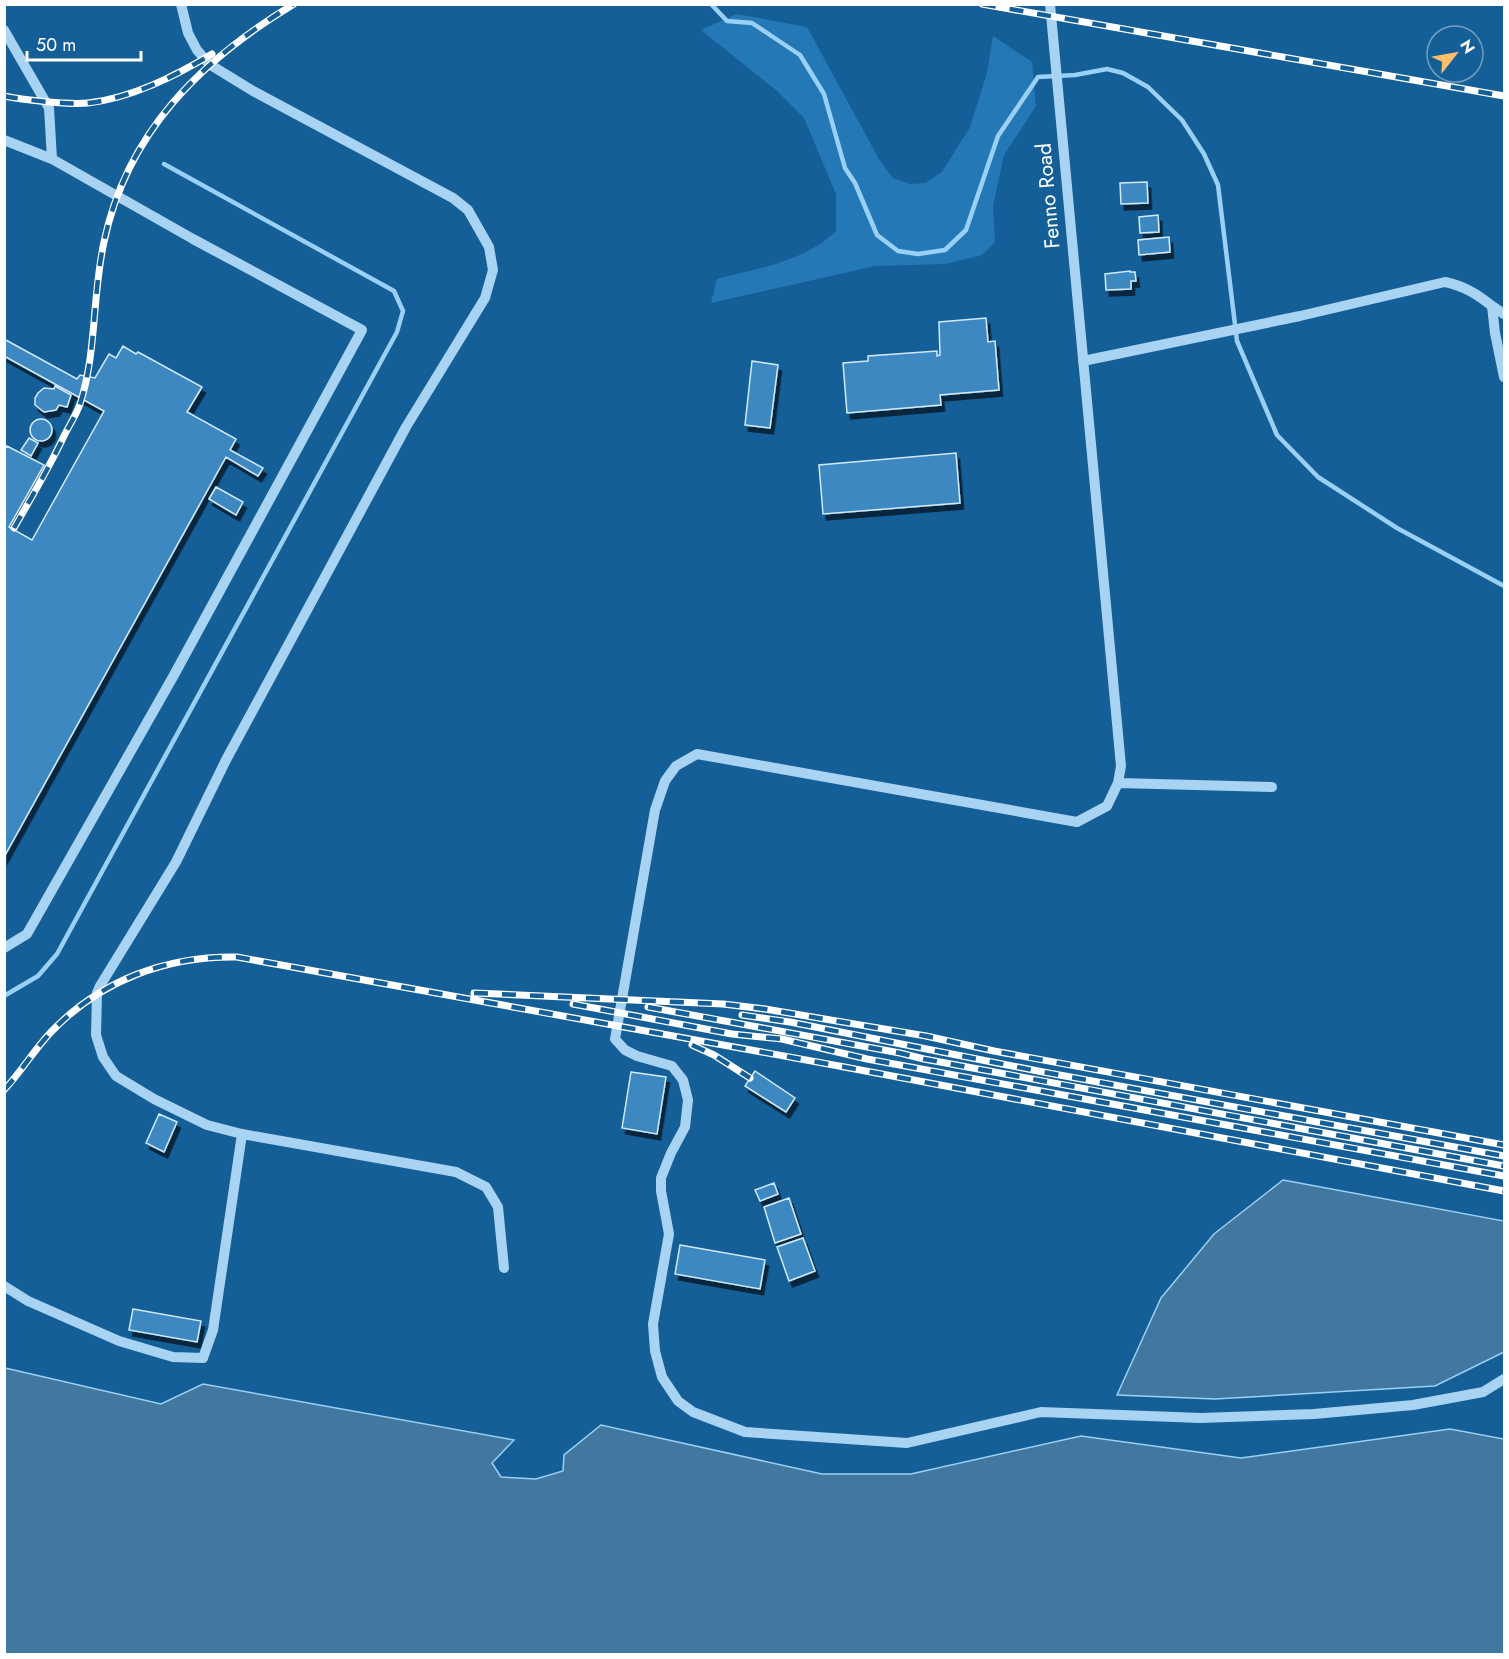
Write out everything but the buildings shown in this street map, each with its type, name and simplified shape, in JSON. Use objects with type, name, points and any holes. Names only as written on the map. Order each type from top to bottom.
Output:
[{"type":"street","points":[[181,4],[188,33],[197,50],[209,64],[253,91],[453,198],[468,210],[489,247],[493,270],[485,298],[406,427],[226,760],[176,862],[97,993],[96,1035],[103,1057],[116,1076],[154,1099],[207,1125],[242,1134],[456,1172],[486,1187],[498,1207],[504,1268]]},
{"type":"street","name":"Fenno Road","points":[[1050,4],[1121,766],[1118,783]]},
{"type":"street","points":[[4,30],[49,108],[52,159]]},
{"type":"street","points":[[4,140],[52,159],[193,239],[362,330],[174,675],[27,934],[4,948]]},
{"type":"street","points":[[1083,361],[1300,316],[1445,282],[1462,286],[1478,294],[1504,314]]},
{"type":"street","points":[[1492,306],[1504,377]]},
{"type":"street","points":[[1272,787],[1118,783],[1107,806],[1077,822],[697,754],[676,766],[665,781],[655,810],[615,1039],[625,1050],[637,1056],[672,1066],[683,1080],[688,1100],[684,1127],[661,1178],[661,1191],[669,1234],[653,1324],[655,1352],[662,1377],[678,1401],[693,1412],[745,1432],[907,1443],[1041,1412],[1201,1418],[1314,1414],[1413,1405],[1483,1392],[1504,1379]]},
{"type":"street","points":[[4,1286],[28,1301],[120,1341],[173,1358],[203,1358],[213,1330],[242,1134]]},
{"type":"shaded area","points":[[737,14],[807,27],[880,161],[893,178],[910,184],[925,183],[942,172],[970,127],[987,73],[993,36],[1032,62],[1036,106],[1004,155],[993,206],[995,242],[982,255],[946,264],[875,266],[711,303],[717,279],[795,257],[823,242],[836,231],[836,194],[804,118],[777,91],[701,30]]},
{"type":"shaded area","points":[[1283,1180],[1504,1221],[1504,1352],[1435,1386],[1215,1399],[1117,1395],[1161,1298],[1214,1234]]},
{"type":"shaded area","points":[[5,1368],[161,1404],[203,1384],[514,1440],[492,1463],[501,1477],[536,1479],[563,1471],[564,1455],[601,1425],[822,1474],[911,1474],[1081,1436],[1241,1458],[1450,1429],[1504,1439],[1504,1654],[5,1654]]},
{"type":"waterway","points":[[711,4],[727,21],[752,23],[800,55],[824,94],[845,168],[855,183],[877,235],[898,251],[918,254],[945,250],[966,230],[998,136],[1038,77],[1075,75],[1107,69],[1123,73],[1148,87],[1182,120],[1204,154],[1218,185],[1237,341],[1277,435],[1318,477],[1397,528],[1504,586]]},
{"type":"waterway","points":[[4,996],[38,976],[57,954],[397,332],[403,311],[394,291],[164,164]]},
{"type":"railway","points":[[14,528],[80,404],[92,344],[104,242],[115,202],[130,166],[150,133],[199,75],[228,49],[294,4]]},
{"type":"railway","points":[[982,4],[1504,96]]},
{"type":"railway","points":[[4,96],[69,103],[104,100],[153,85],[212,54]]},
{"type":"railway","points":[[4,1090],[51,1032],[91,998],[113,985],[136,975],[185,961],[237,957],[839,1066],[1504,1191]]},
{"type":"railway","points":[[474,993],[723,1004],[765,1009],[926,1036],[994,1051],[1504,1145]]},
{"type":"railway","points":[[573,1004],[732,1034],[782,1039],[867,1059],[1504,1176]]},
{"type":"railway","points":[[648,1007],[1504,1166]]},
{"type":"railway","points":[[742,1015],[790,1022],[1043,1072],[1504,1156]]},
{"type":"railway","points":[[692,1045],[714,1055],[750,1078]]}]
